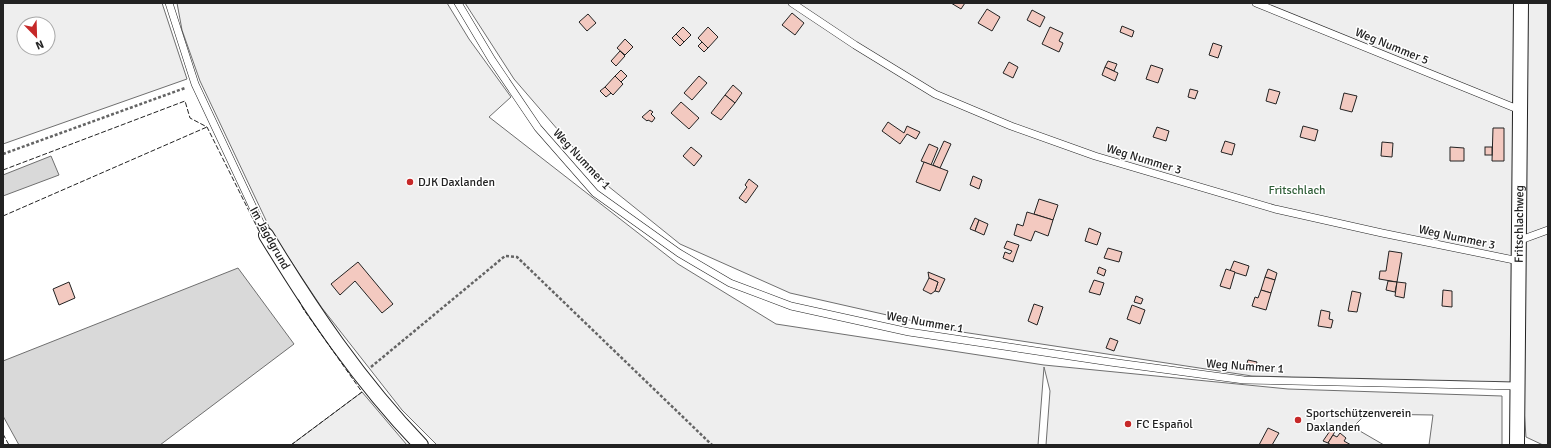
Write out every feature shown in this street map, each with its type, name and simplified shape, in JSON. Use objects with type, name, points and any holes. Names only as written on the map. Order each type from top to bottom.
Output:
[{"type":"street","name":"Fritschlachweg","points":[[1517,445],[1521,3]]},
{"type":"street","name":"Im Jagdgrund","points":[[266,235],[300,292],[360,375],[421,445]]},
{"type":"lane","name":"Im Jagdgrund","points":[[169,3],[195,84],[266,235]]},
{"type":"lane","name":"Weg Nummer 1","points":[[458,3],[492,60],[538,128],[595,193],[679,253],[730,283],[791,306],[909,332],[1244,380],[1517,386]]},
{"type":"lane","name":"Weg Nummer 3","points":[[792,3],[855,45],[935,94],[1011,126],[1095,156],[1274,209],[1519,261]]},
{"type":"lane","name":"Weg Nummer 5","points":[[1256,3],[1520,110]]},
{"type":"lane","points":[[1518,241],[1548,230]]},
{"type":"path","points":[[3,154],[195,84]]},
{"type":"path","points":[[360,375],[505,256],[518,257],[712,445]]},
{"type":"green space","points":[[3,3],[162,3],[187,79],[3,144]]},
{"type":"green space","name":"DJK Daxlanden","points":[[177,3],[447,3],[469,39],[511,97],[489,117],[678,264],[776,324],[1044,365],[1288,389],[1502,396],[1502,445],[1429,445],[1433,415],[1366,414],[1353,427],[1384,445],[1046,445],[1050,391],[1044,367],[1038,445],[437,445],[402,410],[322,308],[272,233],[200,81],[182,30]]},
{"type":"green space","name":"Fritschlach","points":[[465,3],[1548,3],[1548,445],[1543,445],[1526,437],[1522,380],[1516,382],[1252,376],[962,332],[790,293],[680,244],[603,182],[514,79]]},
{"type":"green space","points":[[362,392],[407,445],[291,445]]},
{"type":"shaded area","points":[[51,156],[59,175],[3,196],[3,175]]},
{"type":"shaded area","points":[[238,268],[294,344],[160,445],[19,445],[3,416],[3,361]]},
{"type":"building","points":[[951,3],[965,3],[961,9]]},
{"type":"building","points":[[987,9],[1000,17],[992,31],[978,23]]},
{"type":"building","points":[[1032,10],[1045,17],[1040,27],[1027,20]]},
{"type":"building","points":[[792,13],[804,23],[795,35],[782,25]]},
{"type":"building","points":[[588,14],[596,23],[587,31],[579,22]]},
{"type":"building","points":[[1122,26],[1134,31],[1132,37],[1120,32]]},
{"type":"building","points":[[683,27],[691,35],[684,42],[676,34]]},
{"type":"building","points":[[708,27],[718,37],[708,48],[698,38]]},
{"type":"building","points":[[1050,27],[1063,33],[1059,41],[1063,43],[1059,52],[1042,44]]},
{"type":"building","points":[[676,34],[684,42],[680,46],[672,38]]},
{"type":"building","points":[[625,39],[633,47],[625,55],[617,48]]},
{"type":"building","points":[[702,42],[708,48],[704,52],[698,46]]},
{"type":"building","points":[[1213,43],[1222,46],[1218,58],[1209,55]]},
{"type":"building","points":[[620,51],[625,56],[616,66],[611,61]]},
{"type":"building","points":[[1108,61],[1117,64],[1114,71],[1105,67]]},
{"type":"building","points":[[1009,62],[1018,67],[1013,78],[1003,73]]},
{"type":"building","points":[[1151,65],[1163,69],[1158,83],[1146,79]]},
{"type":"building","points":[[1105,67],[1118,73],[1115,81],[1102,75]]},
{"type":"building","points":[[621,70],[627,76],[621,82],[615,76]]},
{"type":"building","points":[[615,76],[623,84],[613,95],[605,87]]},
{"type":"building","points":[[699,76],[707,83],[692,100],[684,93]]},
{"type":"building","points":[[733,85],[742,93],[735,103],[725,95]]},
{"type":"building","points":[[605,87],[611,93],[606,97],[600,91]]},
{"type":"building","points":[[1190,89],[1198,91],[1195,99],[1188,97]]},
{"type":"building","points":[[1269,89],[1280,92],[1276,104],[1266,101]]},
{"type":"building","points":[[1344,93],[1357,96],[1352,112],[1340,109]]},
{"type":"building","points":[[725,95],[735,103],[721,120],[711,113]]},
{"type":"building","points":[[681,102],[699,118],[689,129],[671,113]]},
{"type":"building","points":[[650,110],[653,112],[651,114],[655,118],[652,122],[647,121],[642,117]]},
{"type":"building","points":[[888,122],[904,133],[907,126],[920,132],[916,139],[907,134],[900,144],[882,131]]},
{"type":"building","points":[[1303,126],[1318,130],[1315,141],[1300,137]]},
{"type":"building","points":[[1157,127],[1169,131],[1166,141],[1153,137]]},
{"type":"building","points":[[1493,128],[1504,128],[1504,161],[1492,161]]},
{"type":"building","points":[[944,141],[951,144],[940,168],[933,165]]},
{"type":"building","points":[[1225,141],[1235,144],[1232,155],[1221,152]]},
{"type":"building","points":[[1382,142],[1393,143],[1392,157],[1381,156]]},
{"type":"building","points":[[929,144],[938,148],[931,165],[921,161]]},
{"type":"building","points":[[691,147],[702,156],[694,166],[683,156]]},
{"type":"building","points":[[1450,147],[1464,148],[1464,161],[1450,161]]},
{"type":"building","points":[[1485,147],[1492,147],[1492,155],[1485,155]]},
{"type":"building","points":[[924,162],[948,171],[940,191],[916,182]]},
{"type":"building","points":[[973,176],[982,180],[979,189],[970,185]]},
{"type":"building","points":[[749,179],[758,186],[746,203],[739,198],[747,187],[745,185]]},
{"type":"building","points":[[1039,199],[1058,205],[1053,220],[1034,214]]},
{"type":"building","points":[[1027,212],[1053,220],[1048,236],[1035,231],[1031,241],[1014,235],[1017,224],[1023,226]]},
{"type":"building","points":[[975,218],[979,220],[975,231],[970,229]]},
{"type":"building","points":[[979,220],[988,224],[984,235],[975,231]]},
{"type":"building","points":[[1089,228],[1101,233],[1097,245],[1085,241]]},
{"type":"building","points":[[1007,241],[1019,245],[1013,262],[1003,258],[1005,252],[1010,254],[1012,251],[1004,248]]},
{"type":"building","points":[[1108,248],[1122,252],[1119,262],[1104,258]]},
{"type":"building","points":[[1389,251],[1402,253],[1397,282],[1379,279],[1380,271],[1386,271]]},
{"type":"building","points":[[1234,261],[1249,266],[1246,276],[1230,271]]},
{"type":"building","points":[[358,262],[393,304],[382,313],[355,281],[340,295],[331,284]]},
{"type":"building","points":[[1099,267],[1106,270],[1104,276],[1097,273]]},
{"type":"building","points":[[1226,269],[1235,272],[1230,289],[1220,286]]},
{"type":"building","points":[[1268,269],[1277,273],[1275,280],[1265,277]]},
{"type":"building","points":[[928,272],[945,279],[939,292],[935,291],[938,282],[929,278]]},
{"type":"building","points":[[1265,277],[1275,280],[1271,293],[1261,290]]},
{"type":"building","points":[[929,278],[938,282],[935,291],[931,294],[923,290]]},
{"type":"building","points":[[1094,280],[1104,283],[1100,295],[1089,292]]},
{"type":"building","points":[[1388,281],[1397,282],[1395,292],[1386,290]]},
{"type":"building","points":[[69,282],[75,298],[59,305],[53,289]]},
{"type":"building","points":[[1397,282],[1406,283],[1404,298],[1395,296]]},
{"type":"building","points":[[1261,290],[1271,293],[1266,310],[1252,306],[1255,297],[1258,298]]},
{"type":"building","points":[[1443,290],[1452,291],[1452,307],[1442,306]]},
{"type":"building","points":[[1352,291],[1361,293],[1357,312],[1348,311]]},
{"type":"building","points":[[1136,296],[1143,299],[1141,304],[1134,302]]},
{"type":"building","points":[[1034,304],[1043,307],[1037,325],[1028,321]]},
{"type":"building","points":[[1132,305],[1145,310],[1140,324],[1127,319]]},
{"type":"building","points":[[1321,310],[1330,312],[1329,319],[1333,320],[1331,328],[1318,326]]},
{"type":"building","points":[[1110,338],[1118,341],[1114,351],[1106,348]]},
{"type":"building","points":[[1248,360],[1257,362],[1254,371],[1248,369],[1250,364],[1247,363]]},
{"type":"building","points":[[1268,428],[1279,433],[1272,445],[1259,445]]},
{"type":"building","points":[[1332,428],[1336,430],[1328,443],[1323,441]]},
{"type":"building","points":[[1340,433],[1346,438],[1344,441],[1351,445],[1331,445],[1328,443],[1333,435],[1337,437]]},
{"type":"fence","points":[[3,170],[185,101],[190,118],[207,127],[261,235]]},
{"type":"fence","points":[[3,216],[207,127]]},
{"type":"fence","points":[[291,445],[362,392],[304,310],[298,299]]},
{"type":"fence","points":[[3,434],[9,445]]},
{"type":"place","name":"DJK Daxlanden","points":[[410,182]]},
{"type":"place","name":"Sportschützenverein Daxlanden","points":[[1298,420]]},
{"type":"place","name":"FC Español","points":[[1128,424]]}]
